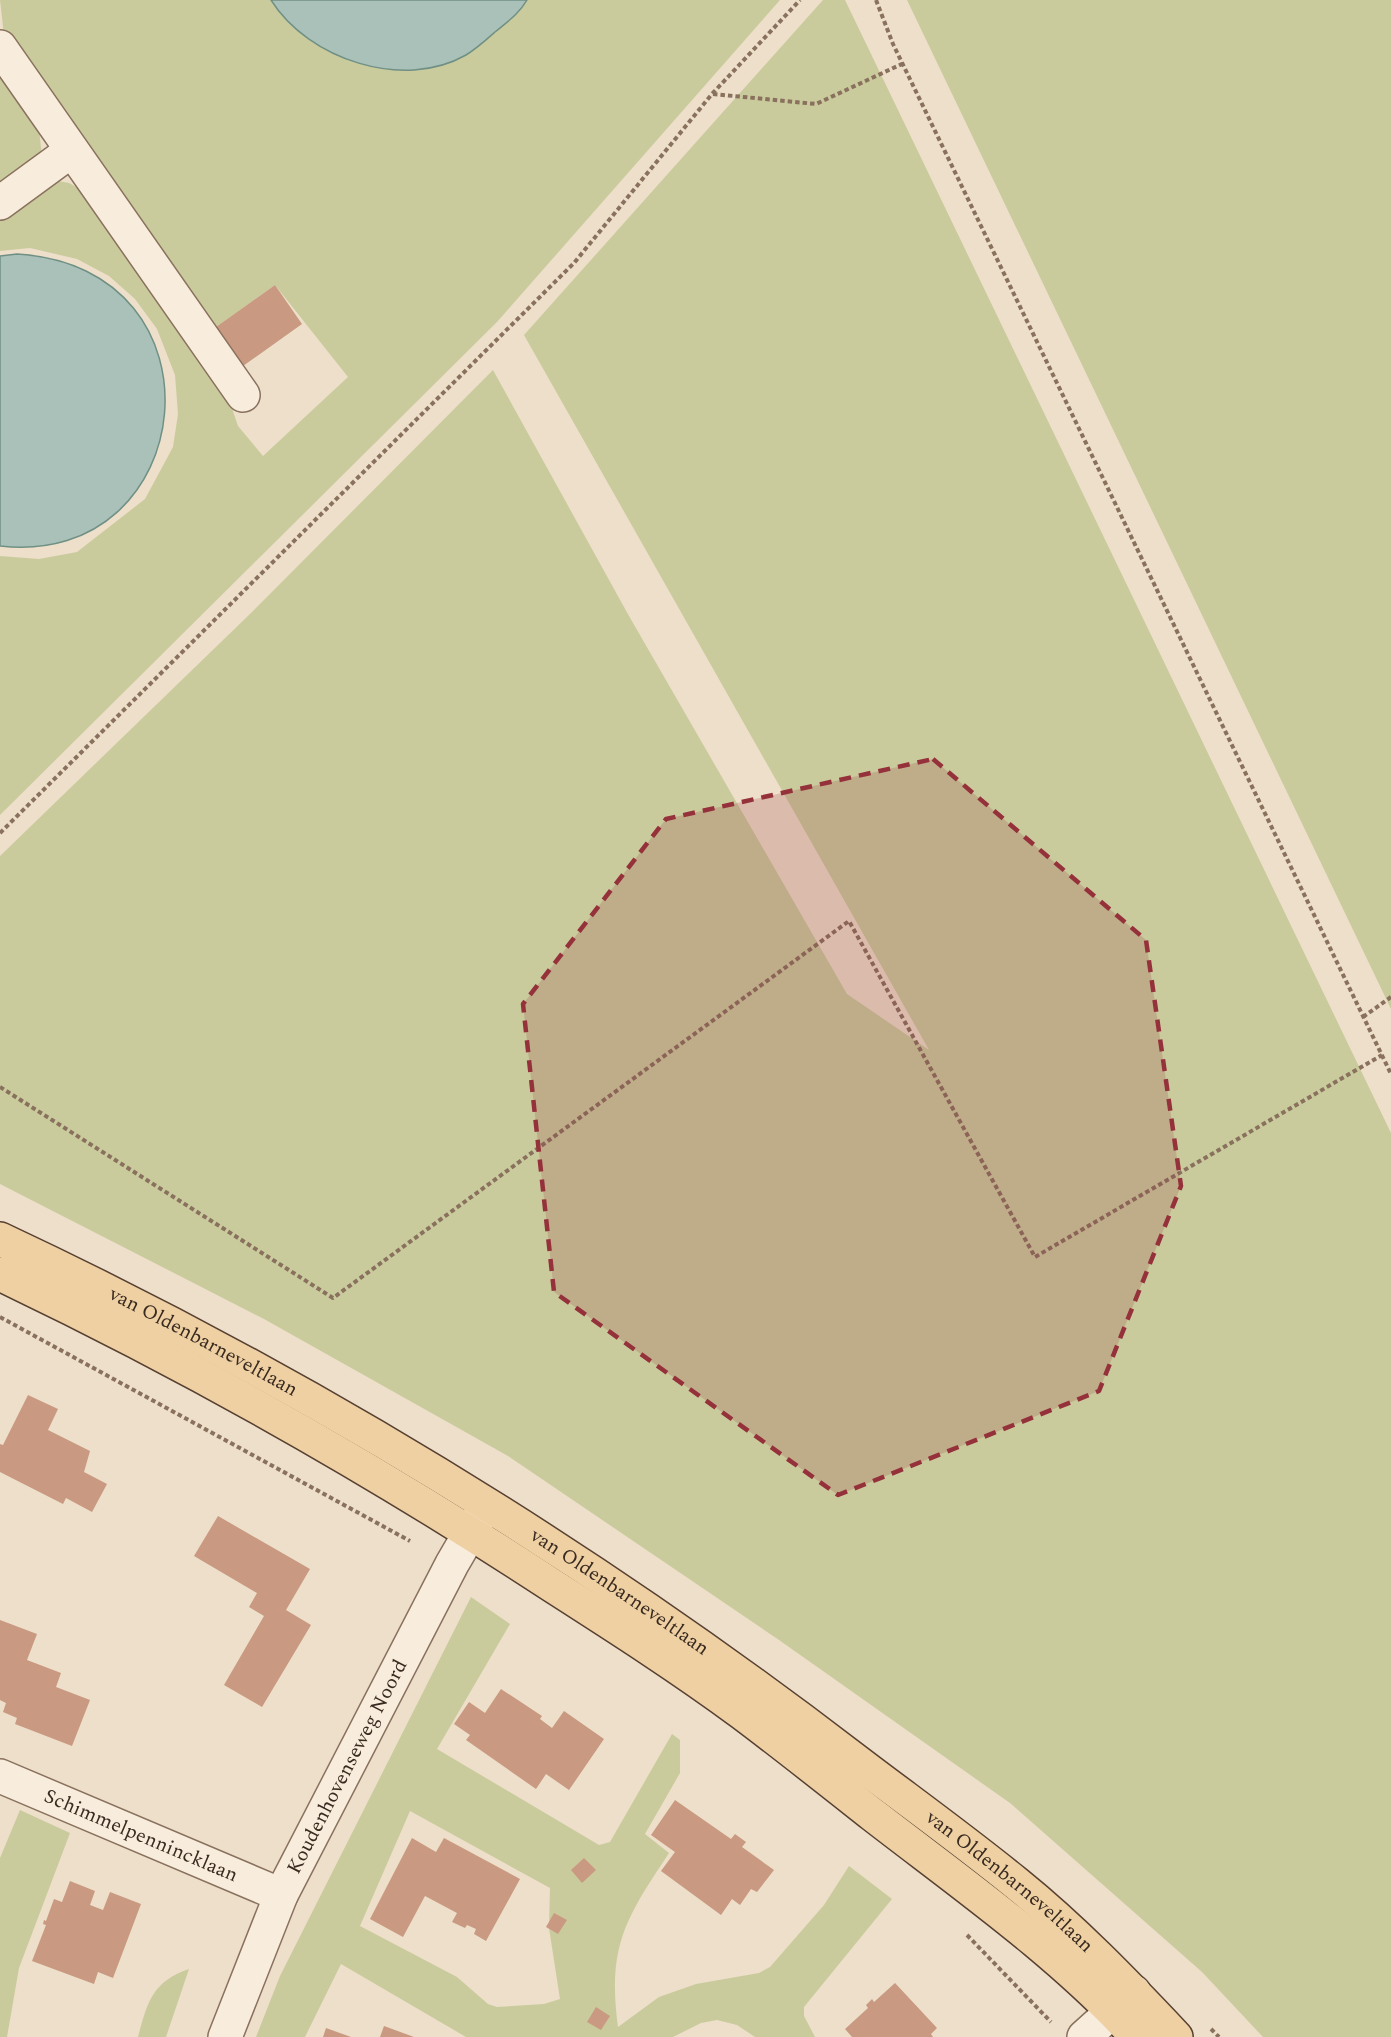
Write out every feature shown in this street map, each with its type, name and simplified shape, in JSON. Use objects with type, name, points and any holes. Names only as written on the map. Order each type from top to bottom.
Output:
[{"type":"main road","name":"van Oldenbarneveltlaan","points":[[0,1239],[104,1288],[331,1411],[740,1712],[995,1909],[1176,2037]]},
{"type":"main road","name":"van Oldenbarneveltlaan","points":[[0,1274],[87,1316],[306,1434],[479,1518]]},
{"type":"main road","name":"van Oldenbarneveltlaan","points":[[1124,2002],[1137,2037]]},
{"type":"street","points":[[0,47],[243,394]]},
{"type":"street","points":[[0,203],[71,151]]},
{"type":"street","name":"Koudenhovenseweg Noord","points":[[225,2037],[281,1895],[452,1564],[479,1518]]},
{"type":"street","name":"Schimmelpennincklaan","points":[[0,1776],[281,1895]]},
{"type":"street","points":[[1071,2033],[1124,2002]]},
{"type":"path","points":[[0,833],[574,263],[712,94],[800,0]]},
{"type":"path","points":[[876,0],[904,63],[1391,1074]]},
{"type":"path","points":[[712,94],[816,104],[904,63]]},
{"type":"path","points":[[0,1087],[333,1298],[849,921],[1035,1257],[1382,1055]]},
{"type":"path","points":[[1363,1017],[1391,997]]},
{"type":"path","points":[[0,1317],[452,1564]]},
{"type":"path","points":[[959,1929],[1071,2033]]},
{"type":"highlighted area","points":[[933,759],[1146,940],[1181,1186],[1099,1391],[838,1495],[554,1292],[523,1004],[666,819]]},
{"type":"green space","points":[[0,0],[271,0],[287,21],[308,39],[332,53],[359,63],[386,69],[414,70],[441,65],[466,55],[512,18],[527,0],[780,0],[497,322],[0,815],[0,556],[39,559],[77,552],[145,499],[173,447],[178,414],[175,375],[157,329],[135,299],[109,276],[77,259],[30,248],[0,251],[0,218],[53,180],[69,183],[82,190],[225,388],[238,426],[263,456],[348,377],[275,285],[212,330],[4,36]]},
{"type":"green space","points":[[823,0],[845,0],[1391,1133],[1391,2037],[1263,2037],[1202,1972],[1010,1803],[779,1640],[508,1456],[264,1319],[0,1184],[0,856],[251,613],[493,370],[629,616],[847,994],[929,1050],[524,335]]},
{"type":"green space","points":[[907,0],[1391,0],[1391,1009]]},
{"type":"green space","points":[[0,73],[39,128],[42,158],[0,192]]},
{"type":"green space","points":[[471,1597],[510,1624],[437,1749],[599,1845],[610,1842],[672,1734],[680,1740],[680,1773],[645,1834],[669,1853],[631,1915],[618,1953],[615,1999],[618,2027],[659,1997],[696,1984],[759,1973],[770,1967],[824,1905],[849,1866],[892,1899],[804,2007],[804,2016],[815,2037],[755,2037],[737,2025],[717,2020],[701,2023],[673,2037],[466,2037],[341,1964],[305,2037],[256,2037],[280,1976]],"holes":[[[410,1811],[550,1888],[549,1928],[560,1999],[544,2004],[497,2007],[488,2004],[457,1977],[360,1926]]]},
{"type":"green space","points":[[20,1810],[70,1833],[19,1968],[7,2037],[0,2037],[0,1858]]},
{"type":"green space","points":[[189,1969],[166,2037],[138,2037],[153,1994],[167,1980]]},
{"type":"shaded area","points":[[271,0],[527,0],[512,18],[466,55],[441,65],[414,70],[386,69],[359,63],[332,53],[308,39],[287,21]]},
{"type":"shaded area","points":[[17,254],[86,271],[134,308],[159,358],[164,414],[150,467],[117,512],[67,541],[0,546],[0,256]]},
{"type":"building","points":[[275,285],[302,324],[243,366],[216,327]]},
{"type":"building","points":[[28,1395],[58,1409],[48,1430],[90,1451],[84,1472],[107,1484],[92,1512],[66,1498],[63,1504],[0,1472],[0,1444],[3,1445]]},
{"type":"building","points":[[218,1516],[310,1569],[286,1610],[311,1625],[262,1707],[224,1685],[264,1616],[249,1607],[257,1593],[194,1556]]},
{"type":"building","points":[[0,1620],[37,1634],[27,1660],[61,1673],[56,1687],[90,1700],[72,1746],[15,1724],[17,1718],[3,1712],[6,1703],[0,1700]]},
{"type":"building","points":[[501,1689],[542,1716],[540,1719],[552,1728],[564,1711],[604,1739],[569,1790],[546,1774],[536,1789],[466,1740],[470,1735],[454,1724],[469,1702],[485,1713]]},
{"type":"building","points":[[675,1800],[731,1839],[735,1834],[746,1842],[742,1847],[774,1870],[757,1892],[751,1889],[740,1905],[732,1899],[721,1915],[661,1871],[675,1852],[651,1835]]},
{"type":"building","points":[[412,1838],[436,1852],[444,1838],[520,1879],[486,1941],[474,1934],[476,1929],[467,1925],[465,1928],[452,1922],[457,1913],[425,1896],[403,1937],[370,1919]]},
{"type":"building","points":[[584,1858],[596,1870],[582,1883],[571,1870]]},
{"type":"building","points":[[70,1881],[95,1891],[90,1905],[103,1910],[110,1892],[141,1904],[113,1978],[98,1972],[94,1984],[32,1961],[46,1925],[43,1924],[44,1920],[46,1921],[54,1899],[62,1902]]},
{"type":"building","points":[[554,1913],[567,1920],[558,1934],[546,1927]]},
{"type":"building","points":[[895,1983],[937,2028],[931,2034],[933,2037],[852,2037],[845,2029],[868,2008],[866,2005],[872,1999],[874,2002]]},
{"type":"building","points":[[596,2007],[610,2016],[601,2030],[587,2022]]},
{"type":"building","points":[[384,2026],[414,2037],[380,2037]]},
{"type":"building","points":[[326,2028],[351,2037],[323,2037]]}]
